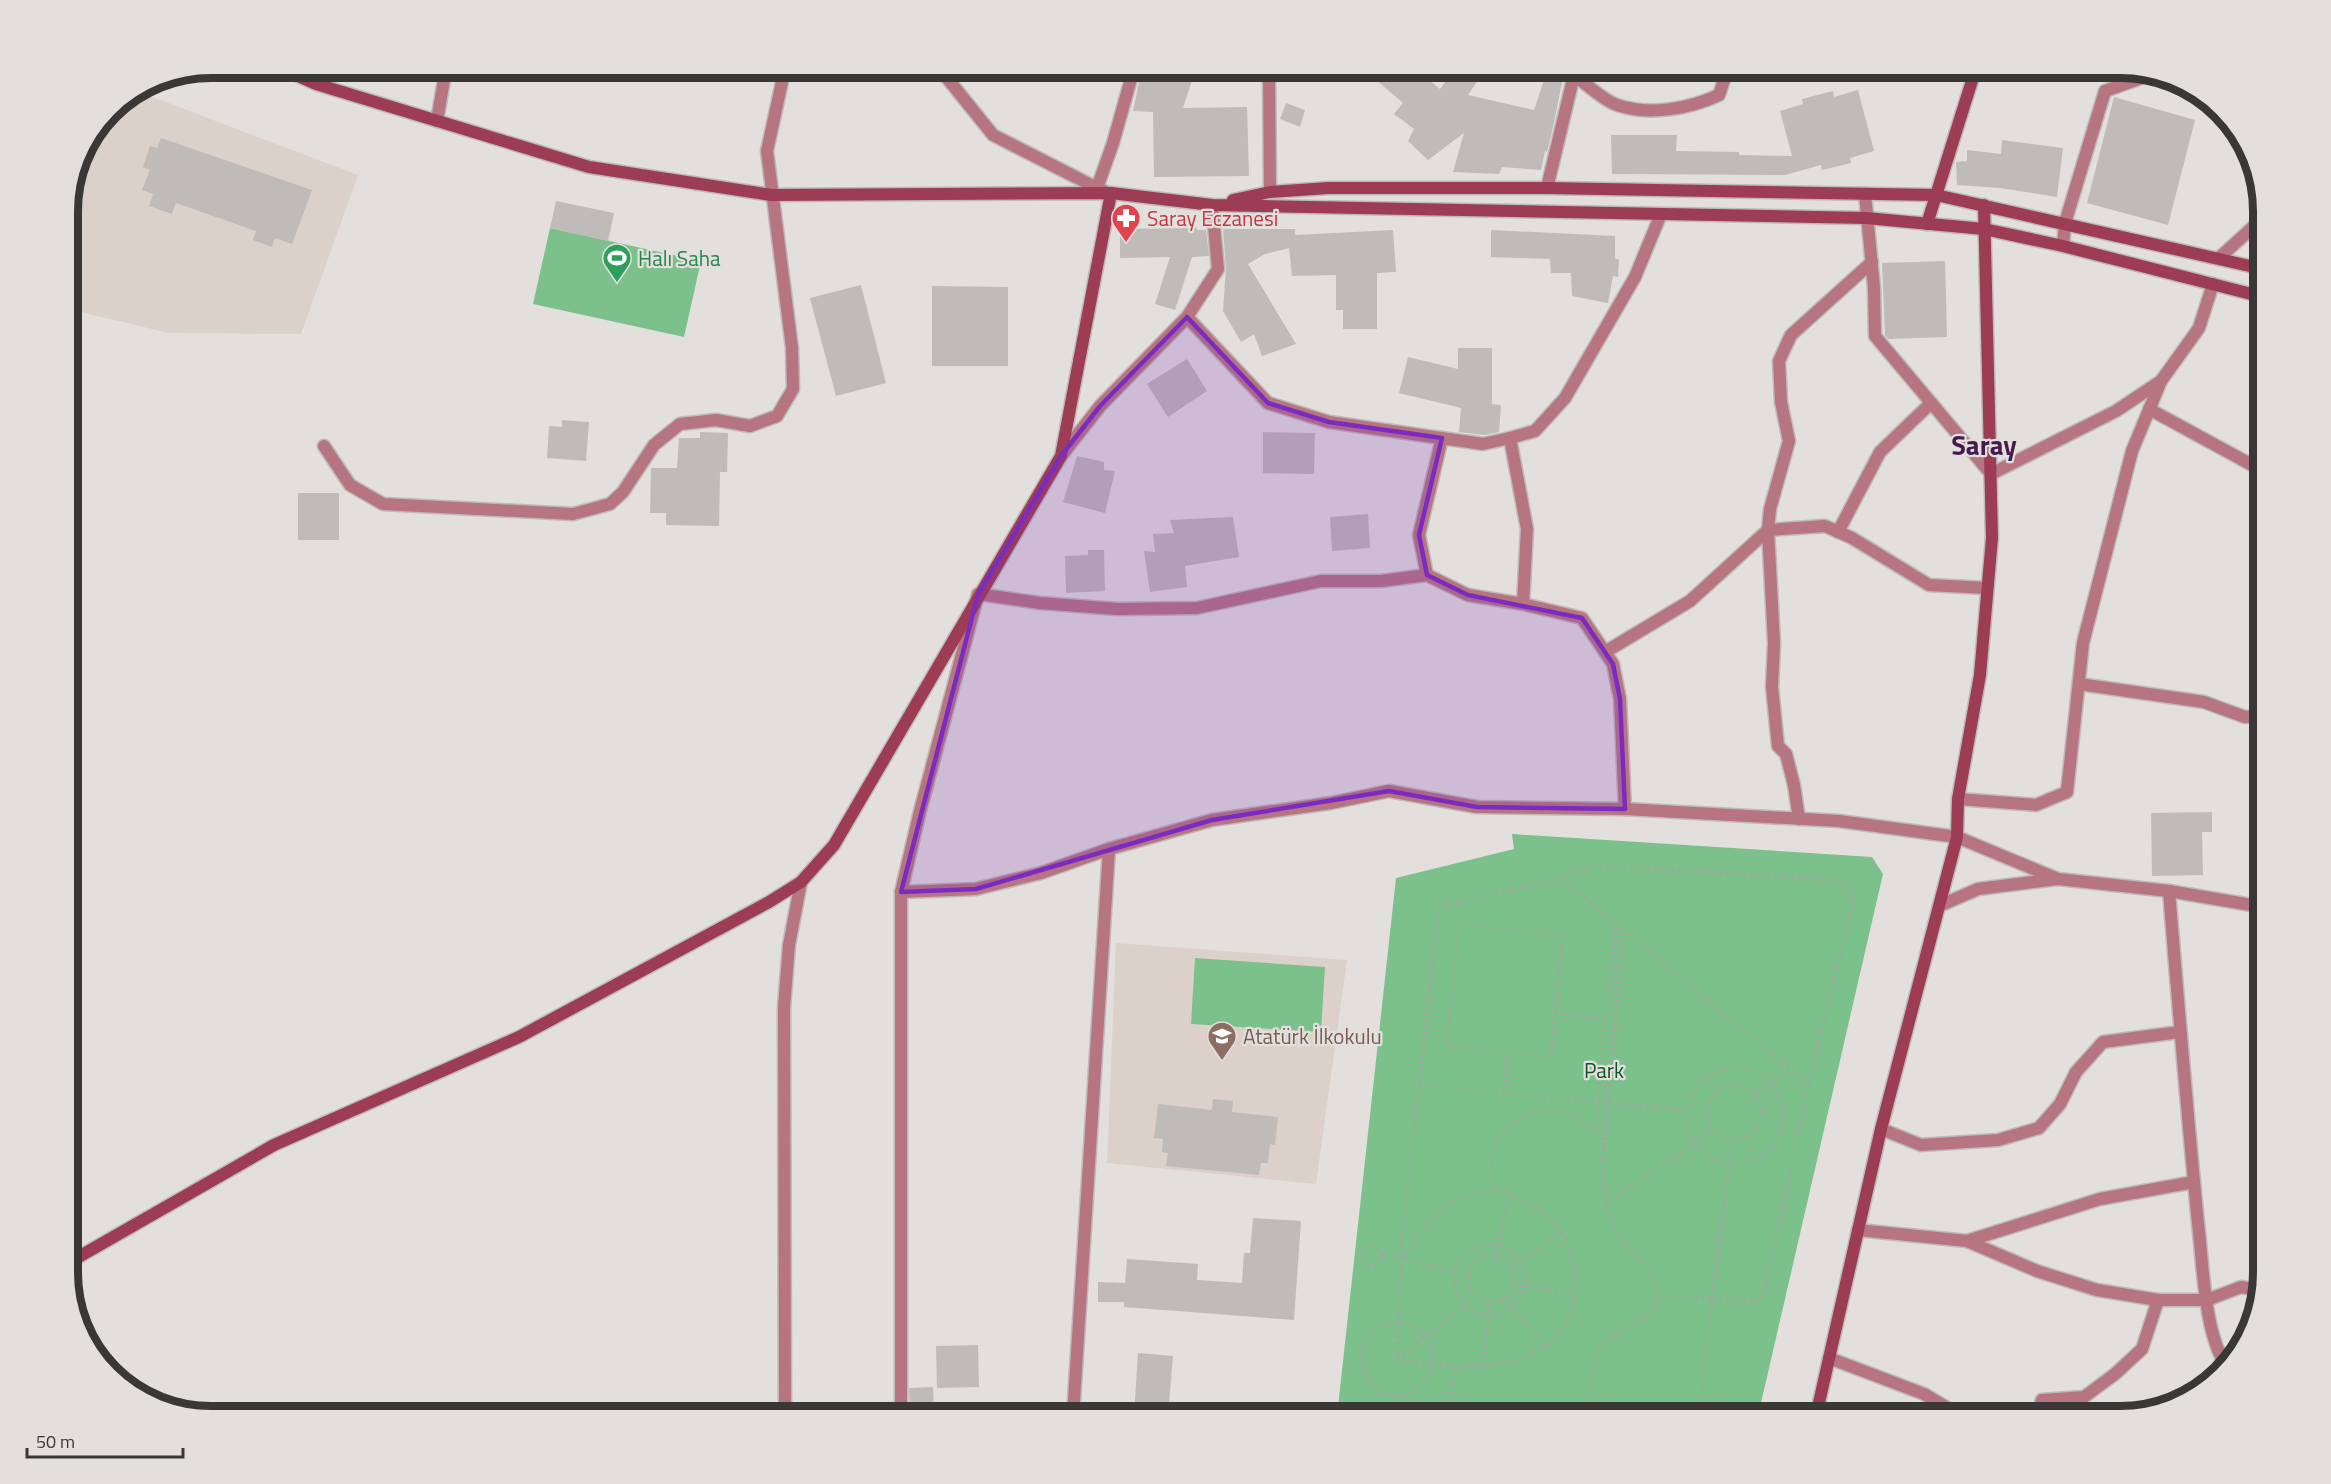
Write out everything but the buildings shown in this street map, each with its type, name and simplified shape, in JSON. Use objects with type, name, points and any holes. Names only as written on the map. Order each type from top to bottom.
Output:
[{"type":"street","points":[[302,78],[590,167],[771,195],[1111,193],[1212,205],[1866,218],[1984,229],[2063,246],[2253,294]]},
{"type":"street","points":[[437,121],[444,78]]},
{"type":"street","points":[[324,446],[350,485],[383,504],[573,514],[610,504],[623,492],[654,445],[680,424],[716,420],[750,426],[777,416],[793,388],[792,348],[785,281],[771,195],[767,151],[783,78]]},
{"type":"street","points":[[947,78],[993,135],[1111,193]]},
{"type":"street","points":[[1097,188],[1113,143],[1131,78]]},
{"type":"street","points":[[1269,78],[1270,192]]},
{"type":"street","points":[[1547,188],[1572,78]]},
{"type":"street","points":[[1582,78],[1615,105],[1654,111],[1703,102],[1719,95],[1725,78]]},
{"type":"street","points":[[1927,224],[1973,78]]},
{"type":"street","points":[[2126,83],[2127,78]]},
{"type":"street","points":[[2063,246],[2065,223],[2105,91],[2138,79]]},
{"type":"street","points":[[1212,205],[1270,192],[1328,188],[1547,188],[1936,195],[2253,266]]},
{"type":"street","points":[[1061,456],[1111,193]]},
{"type":"street","points":[[1865,194],[1874,288],[1875,336],[1991,474]]},
{"type":"street","points":[[78,1257],[274,1145],[519,1037],[769,902],[801,882],[834,845],[978,594],[1061,456],[1100,406],[1187,317],[1218,269],[1212,205]]},
{"type":"street","points":[[1818,1406],[1881,1129],[1957,837],[1958,799],[1980,675],[1992,538],[1984,205]]},
{"type":"street","points":[[1187,317],[1268,403],[1329,422],[1483,444],[1535,431],[1565,398],[1635,277],[1661,214]]},
{"type":"street","points":[[2218,258],[2253,228]]},
{"type":"street","points":[[1799,819],[1786,754],[1778,746],[1772,687],[1774,643],[1768,530],[1770,509],[1789,441],[1781,402],[1779,361],[1791,335],[1872,262]]},
{"type":"street","points":[[1958,799],[2036,805],[2067,792],[2084,643],[2132,451],[2162,381],[2199,328],[2213,284]]},
{"type":"street","points":[[1991,474],[2116,411],[2162,381]]},
{"type":"street","points":[[1838,532],[1880,452],[1931,403]]},
{"type":"street","points":[[2150,409],[2253,465]]},
{"type":"street","points":[[1427,575],[1419,535],[1442,438]]},
{"type":"street","points":[[1510,438],[1527,529],[1524,604]]},
{"type":"street","points":[[1605,652],[1690,601],[1768,530],[1825,526],[1852,538],[1929,585],[1988,588]]},
{"type":"street","points":[[978,594],[1040,603],[1117,609],[1197,608],[1321,581],[1381,580],[1427,575],[1468,595],[1524,604],[1582,618],[1613,664],[1620,699],[1625,808]]},
{"type":"street","points":[[901,1406],[901,892],[920,811],[978,594]]},
{"type":"street","points":[[2079,684],[2204,702],[2245,717],[2253,717]]},
{"type":"street","points":[[901,892],[976,889],[1041,873],[1109,849],[1212,820],[1331,803],[1389,791],[1477,807],[1625,808],[1839,821],[1957,837],[2058,879]]},
{"type":"street","points":[[1074,1406],[1109,849]]},
{"type":"street","points":[[1939,906],[1978,889],[2058,879],[2169,891],[2253,904]]},
{"type":"street","points":[[785,1406],[784,1007],[789,945],[801,882]]},
{"type":"street","points":[[2169,891],[2206,1300],[2218,1353],[2222,1359]]},
{"type":"street","points":[[1881,1129],[1921,1145],[1998,1140],[2039,1128],[2060,1104],[2076,1072],[2103,1042],[2180,1032]]},
{"type":"street","points":[[1967,1241],[2100,1199],[2194,1182]]},
{"type":"street","points":[[1858,1230],[1967,1241],[2037,1271],[2087,1287],[2158,1300],[2206,1300],[2241,1287],[2252,1289]]},
{"type":"street","points":[[2040,1406],[2042,1400],[2084,1397],[2142,1349],[2158,1300]]},
{"type":"street","points":[[1829,1358],[1924,1394],[1944,1406]]},
{"type":"path","points":[[1397,1359],[1402,1258],[1439,907],[1562,878],[1593,866],[1839,880],[1854,899],[1809,1085],[1764,1295],[1752,1302],[1658,1295]]},
{"type":"path","points":[[1562,878],[1788,1070],[1809,1085]]},
{"type":"path","points":[[1459,924],[1563,935],[1551,1057],[1508,1052],[1447,1046],[1459,924]]},
{"type":"path","points":[[1595,1132],[1616,924]]},
{"type":"path","points":[[1595,1406],[1591,1378],[1599,1348],[1617,1332],[1649,1315],[1657,1304],[1658,1295],[1652,1270],[1623,1240],[1612,1222],[1606,1205],[1605,1144],[1623,930]]},
{"type":"path","points":[[1556,1012],[1606,1020]]},
{"type":"path","points":[[1504,1093],[1508,1052]]},
{"type":"path","points":[[1741,1068],[1750,1070],[1770,1083],[1778,1094],[1784,1112],[1777,1140],[1765,1154],[1748,1163],[1729,1164],[1711,1158],[1694,1142],[1688,1129],[1687,1110],[1692,1092],[1705,1078],[1722,1069],[1741,1068]]},
{"type":"path","points":[[1753,1095],[1788,1070]]},
{"type":"path","points":[[1419,1085],[1687,1110]]},
{"type":"path","points":[[1730,1086],[1740,1087],[1753,1095],[1761,1107],[1761,1117],[1752,1134],[1743,1139],[1733,1140],[1723,1138],[1713,1130],[1707,1115],[1708,1105],[1713,1096],[1730,1086]]},
{"type":"path","points":[[1397,1359],[1433,1366],[1511,1363],[1532,1355],[1545,1346],[1561,1329],[1574,1294],[1576,1267],[1574,1255],[1562,1232],[1546,1214],[1533,1205],[1502,1192],[1493,1182],[1492,1155],[1502,1134],[1525,1115],[1532,1113],[1565,1113],[1595,1132],[1605,1144]]},
{"type":"path","points":[[1606,1205],[1713,1130]]},
{"type":"path","points":[[1700,1406],[1733,1140]]},
{"type":"path","points":[[1402,1258],[1428,1223],[1448,1206],[1459,1199],[1480,1192],[1502,1192]]},
{"type":"path","points":[[1496,1257],[1509,1196]]},
{"type":"path","points":[[1512,1268],[1562,1232]]},
{"type":"path","points":[[1370,1246],[1376,1247],[1382,1257],[1374,1266],[1363,1260],[1362,1254],[1370,1246]]},
{"type":"path","points":[[1480,1246],[1498,1246],[1515,1254],[1520,1261],[1524,1269],[1525,1286],[1513,1306],[1501,1313],[1489,1314],[1474,1311],[1466,1305],[1457,1290],[1456,1273],[1459,1263],[1472,1250],[1480,1246]]},
{"type":"path","points":[[1382,1257],[1402,1258],[1469,1276]]},
{"type":"path","points":[[1496,1257],[1512,1268],[1514,1284],[1505,1298],[1491,1302],[1480,1299],[1470,1287],[1469,1276],[1475,1263],[1482,1258],[1496,1257]]},
{"type":"path","points":[[1514,1284],[1574,1294]]},
{"type":"path","points":[[1505,1298],[1545,1346]]},
{"type":"path","points":[[1483,1365],[1491,1302]]},
{"type":"path","points":[[1397,1359],[1466,1305]]},
{"type":"path","points":[[1399,1323],[1415,1327],[1426,1337],[1433,1354],[1433,1366],[1422,1385],[1413,1392],[1390,1394],[1371,1384],[1361,1363],[1362,1352],[1365,1341],[1372,1332],[1382,1326],[1399,1323]]},
{"type":"path","points":[[1457,1406],[1452,1399],[1452,1383],[1458,1371],[1465,1366]]},
{"type":"highlighted area","points":[[1187,317],[1268,403],[1329,422],[1442,438],[1419,535],[1427,575],[1468,595],[1582,618],[1613,664],[1620,699],[1625,809],[1477,807],[1389,791],[1212,820],[976,889],[901,892],[978,594],[1061,456],[1100,406]]},
{"type":"shaded area","points":[[147,95],[358,175],[301,334],[169,333],[78,311],[78,202],[83,176],[88,160],[100,137],[130,105]]},
{"type":"shaded area","name":"Atatürk İlkokulu","points":[[1116,943],[1347,960],[1316,1184],[1107,1163]]},
{"type":"green space","name":"Halı Saha","points":[[550,228],[701,261],[684,337],[533,304]]},
{"type":"green space","name":"Park","points":[[1512,834],[1872,857],[1883,874],[1760,1406],[1338,1406],[1396,878],[1514,849]]},
{"type":"green space","points":[[1195,958],[1325,967],[1321,1032],[1191,1024]]},
{"type":"place","name":"Saray Eczanesi","points":[[1126,244]]},
{"type":"place","name":"Halı Saha","points":[[617,284]]},
{"type":"place","name":"Atatürk İlkokulu","points":[[1222,1062]]},
{"type":"district","name":"Saray","points":[[1984,444]]}]
